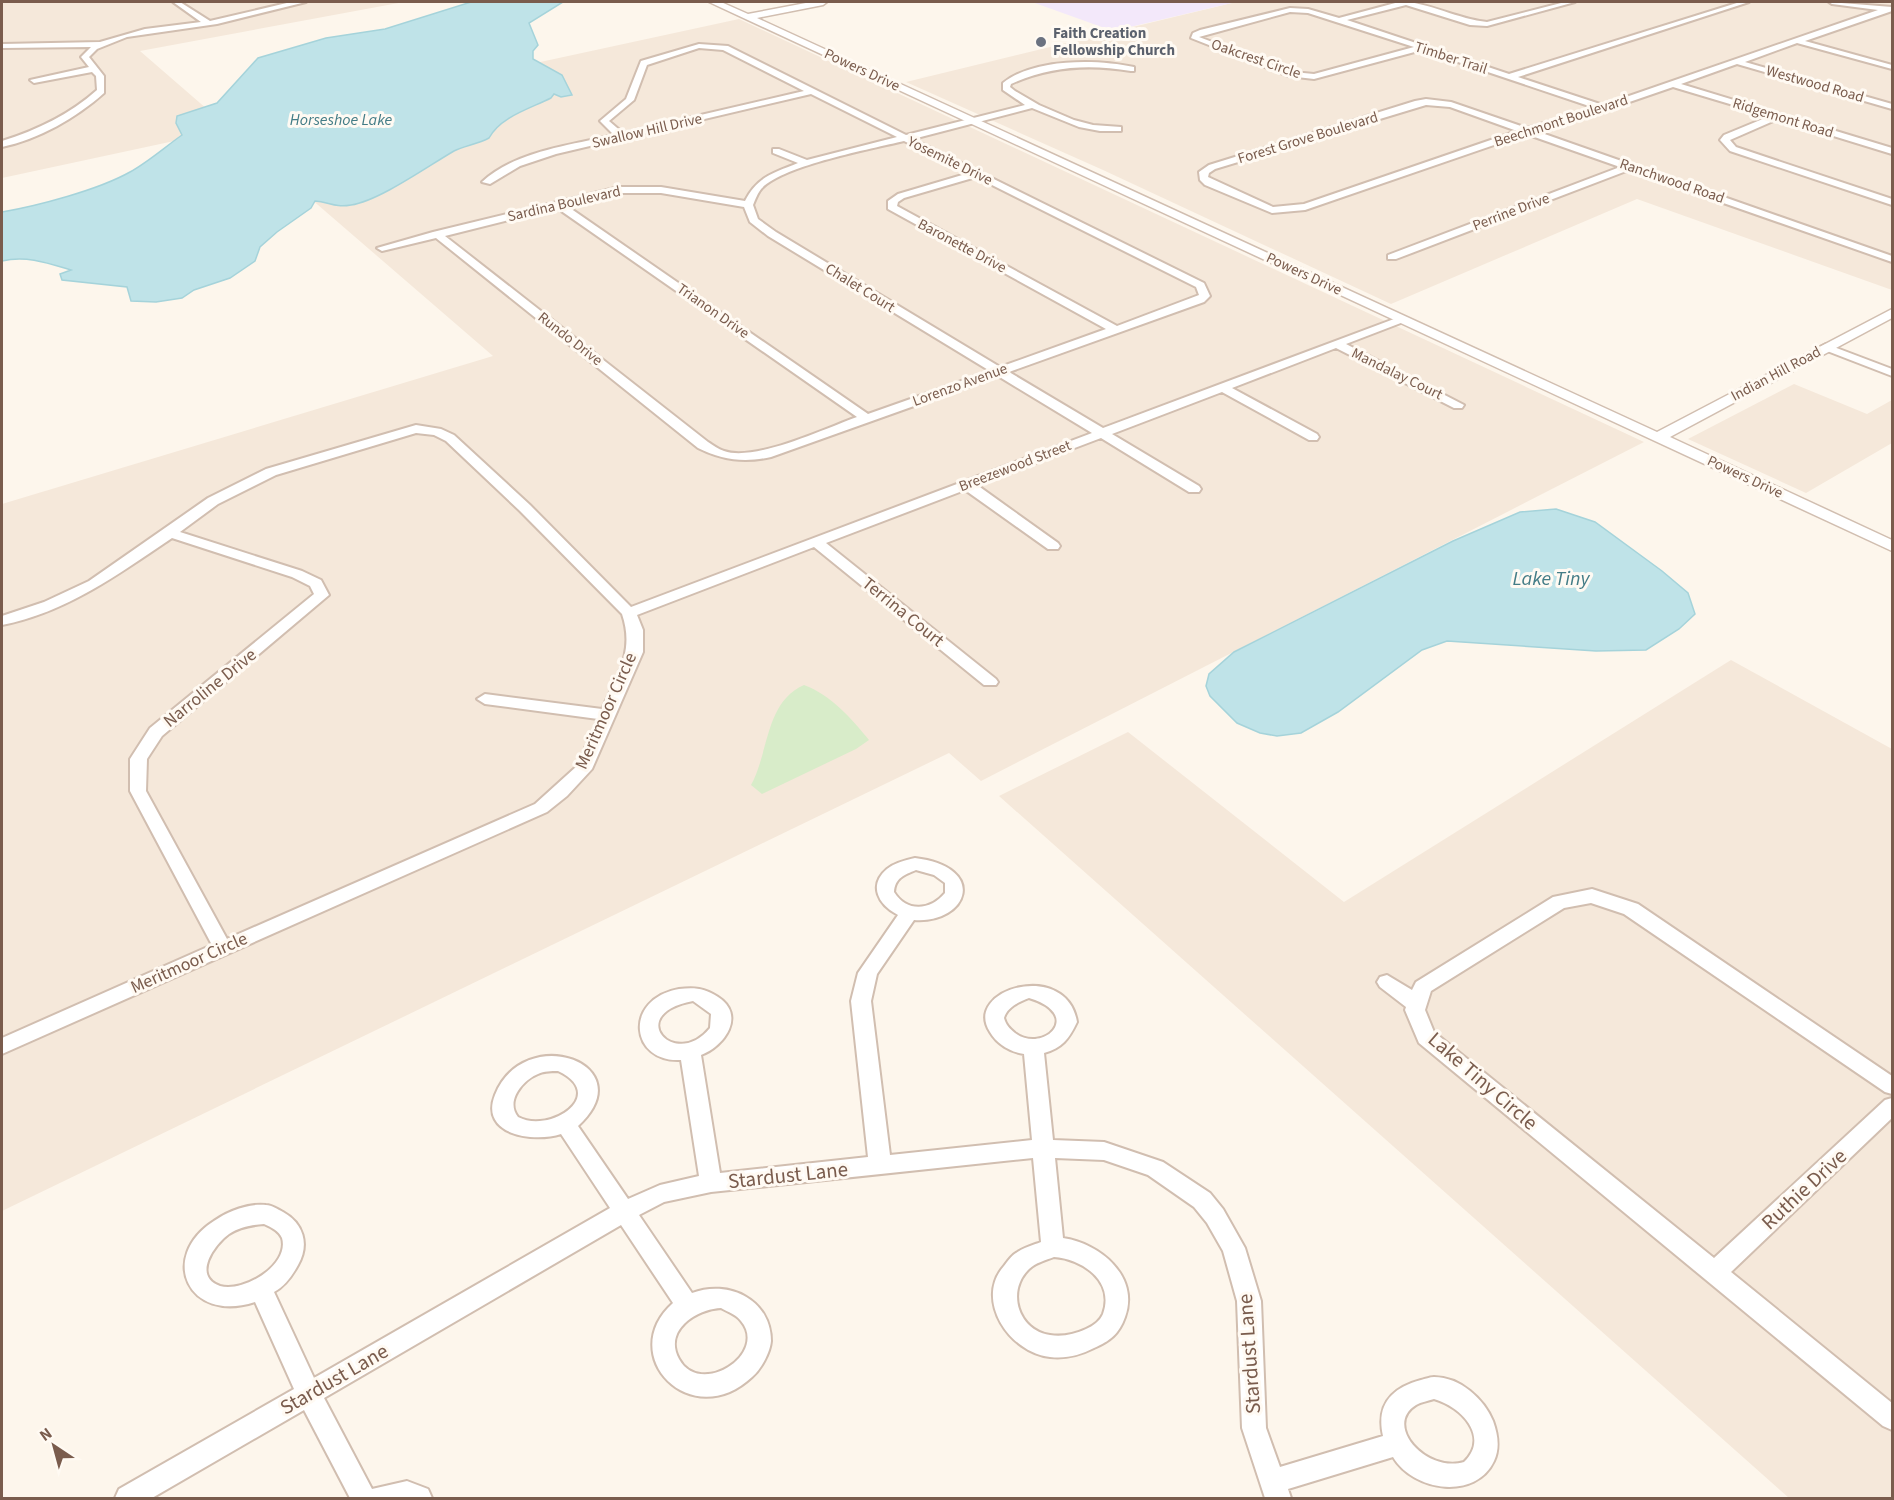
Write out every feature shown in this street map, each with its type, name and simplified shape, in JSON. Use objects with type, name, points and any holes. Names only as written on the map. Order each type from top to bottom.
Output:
[{"type":"street","points":[[176,2],[208,23]]},
{"type":"street","points":[[2,144],[65,117],[101,91],[100,76],[86,57],[89,51],[101,44],[138,32],[208,23],[302,2]]},
{"type":"street","name":"Powers Drive","points":[[714,2],[1659,436],[1893,546]]},
{"type":"street","points":[[749,18],[823,2]]},
{"type":"street","points":[[1339,20],[1406,2],[1483,24],[1496,23],[1572,2]]},
{"type":"street","points":[[1508,77],[1746,2]]},
{"type":"street","points":[[1832,2],[1891,10]]},
{"type":"street","name":"Timber Trail","points":[[1298,10],[1339,20],[1604,108]]},
{"type":"street","name":"Oakcrest Circle","points":[[1298,10],[1203,32],[1195,38],[1291,74],[1314,77],[1421,48]]},
{"type":"street","name":"Beechmont Boulevard","points":[[1232,194],[1272,210],[1305,207],[1891,10]]},
{"type":"street","points":[[1797,41],[1893,67]]},
{"type":"street","points":[[2,46],[101,44]]},
{"type":"street","name":"Yosemite Drive","points":[[622,137],[604,121],[607,116],[631,99],[644,63],[676,51],[699,46],[725,48],[1200,285]]},
{"type":"street","name":"Westwood Road","points":[[1737,62],[1893,107]]},
{"type":"street","points":[[1118,129],[1087,127],[1009,93],[1006,88],[1007,83],[1016,78],[1074,64],[1100,63],[1131,69]]},
{"type":"street","points":[[34,80],[94,69]]},
{"type":"street","name":"Ridgemont Road","points":[[1673,84],[1893,151]]},
{"type":"street","name":"Swallow Hill Drive","points":[[487,182],[526,161],[553,152],[812,92]]},
{"type":"street","name":"Forest Grove Boulevard","points":[[1232,194],[1208,183],[1203,178],[1204,172],[1212,167],[1415,104],[1433,102],[1451,105]]},
{"type":"street","points":[[748,205],[757,187],[777,175],[806,163],[1035,105]]},
{"type":"street","name":"Ranchwood Road","points":[[1451,105],[1893,258]]},
{"type":"street","points":[[1778,116],[1727,137],[1725,140],[1733,149],[1893,202]]},
{"type":"street","points":[[776,151],[806,163]]},
{"type":"street","name":"Perrine Drive","points":[[1392,257],[1630,166]]},
{"type":"street","name":"Baronette Drive","points":[[976,174],[901,196],[893,201],[892,207],[1114,329]]},
{"type":"street","name":"Sardina Boulevard","points":[[382,248],[601,193],[639,188],[748,205]]},
{"type":"street","name":"Trianon Drive","points":[[558,204],[868,419]]},
{"type":"street","name":"Chalet Court","points":[[748,205],[754,220],[772,234],[996,372],[1194,489]]},
{"type":"street","name":"Rundo Drive","points":[[437,234],[702,445]]},
{"type":"street","name":"Lorenzo Avenue","points":[[702,445],[722,455],[743,457],[766,454],[1200,300],[1204,296],[1204,290],[1200,285]]},
{"type":"street","name":"Indian Hill Road","points":[[1659,436],[1893,313]]},
{"type":"street","name":"Breezewood Street","points":[[628,613],[1402,319]]},
{"type":"street","name":"Mandalay Court","points":[[1335,344],[1458,405]]},
{"type":"street","points":[[1826,347],[1893,373]]},
{"type":"street","points":[[1222,387],[1313,437]]},
{"type":"street","points":[[2,621],[49,605],[94,584],[213,501],[240,486],[271,472],[392,434],[416,429],[437,432],[450,438],[628,613]]},
{"type":"street","points":[[966,484],[1053,546]]},
{"type":"street","name":"Narroline Drive","points":[[170,533],[297,574],[316,583],[322,595],[156,732],[139,753],[136,775],[138,791],[223,948]]},
{"type":"street","name":"Terrina Court","points":[[816,542],[990,682]]},
{"type":"street","name":"Meritmoor Circle","points":[[2,1046],[541,808],[584,769],[635,652],[635,630],[628,613]]},
{"type":"street","points":[[485,699],[606,715]]},
{"type":"street","points":[[1387,982],[1417,1004],[1423,987],[1559,902],[1592,896],[1631,909],[1893,1086]]},
{"type":"street","points":[[880,1165],[861,1001],[868,973],[909,913]]},
{"type":"street","name":"Lake Tiny Circle","points":[[1417,1004],[1415,1010],[1426,1037],[1893,1418]]},
{"type":"street","points":[[1033,1048],[1041,1148],[1053,1247]]},
{"type":"street","points":[[690,1051],[711,1183]]},
{"type":"street","name":"Ruthie Drive","points":[[1715,1272],[1893,1106]]},
{"type":"street","points":[[566,1125],[688,1306]]},
{"type":"street","name":"Stardust Lane","points":[[128,1498],[625,1211],[660,1194],[711,1183],[1041,1148],[1104,1150],[1155,1168],[1202,1200],[1215,1216],[1234,1248],[1249,1301],[1254,1428],[1274,1490]]},
{"type":"street","points":[[267,1214],[282,1220],[292,1230],[295,1244],[290,1260],[278,1276],[261,1289],[242,1296],[222,1297],[206,1292],[196,1281],[195,1265],[200,1249],[213,1234],[229,1222],[249,1215],[267,1214]]},
{"type":"street","points":[[1053,1247],[1074,1249],[1094,1258],[1108,1274],[1116,1292],[1115,1312],[1105,1330],[1088,1342],[1067,1348],[1044,1346],[1024,1335],[1010,1319],[1004,1300],[1006,1280],[1016,1263],[1033,1252],[1053,1247]]},
{"type":"street","points":[[261,1289],[309,1394],[363,1498]]},
{"type":"street","points":[[1274,1490],[1397,1444]]},
{"type":"street","points":[[380,1498],[407,1494],[419,1498]]},
{"type":"shaded area","points":[[2,2],[404,2],[140,51],[230,129],[2,178]]},
{"type":"shaded area","points":[[1032,2],[1236,2],[1113,31]]},
{"type":"shaded area","points":[[1236,2],[1892,2],[1892,290],[1637,199],[1391,304],[1103,170],[906,82]]},
{"type":"shaded area","points":[[739,19],[1644,442],[981,781],[949,753],[2,1211],[2,504],[493,356],[230,129]]},
{"type":"shaded area","points":[[1794,384],[1867,414],[1892,400],[1892,443],[1806,493],[1688,439]]},
{"type":"shaded area","points":[[1731,660],[1892,749],[1892,1498],[1789,1498],[999,796],[1128,732],[1344,902]]},
{"type":"green space","points":[[804,685],[832,701],[869,740],[856,749],[762,794],[751,785],[775,716],[791,693]]},
{"type":"water","name":"Horseshoe Lake","points":[[471,2],[563,2],[529,23],[538,45],[533,51],[533,59],[562,75],[572,95],[561,97],[554,94],[551,98],[500,124],[489,138],[454,151],[375,197],[345,206],[315,201],[311,208],[260,247],[255,261],[230,278],[194,290],[182,298],[156,302],[131,301],[127,287],[62,280],[60,274],[71,270],[37,261],[11,259],[2,261],[2,212],[85,191],[117,179],[137,168],[182,135],[176,123],[177,116],[217,103],[258,58],[326,38],[385,29]]},
{"type":"water","name":"Lake Tiny","points":[[1556,509],[1595,522],[1662,571],[1688,593],[1695,614],[1679,629],[1646,650],[1596,651],[1447,641],[1422,650],[1338,712],[1301,733],[1277,736],[1260,733],[1237,723],[1210,696],[1206,686],[1209,674],[1234,652],[1453,541],[1520,512]]},
{"type":"place","name":"Faith Creation Fellowship Church","points":[[1041,42]]}]
